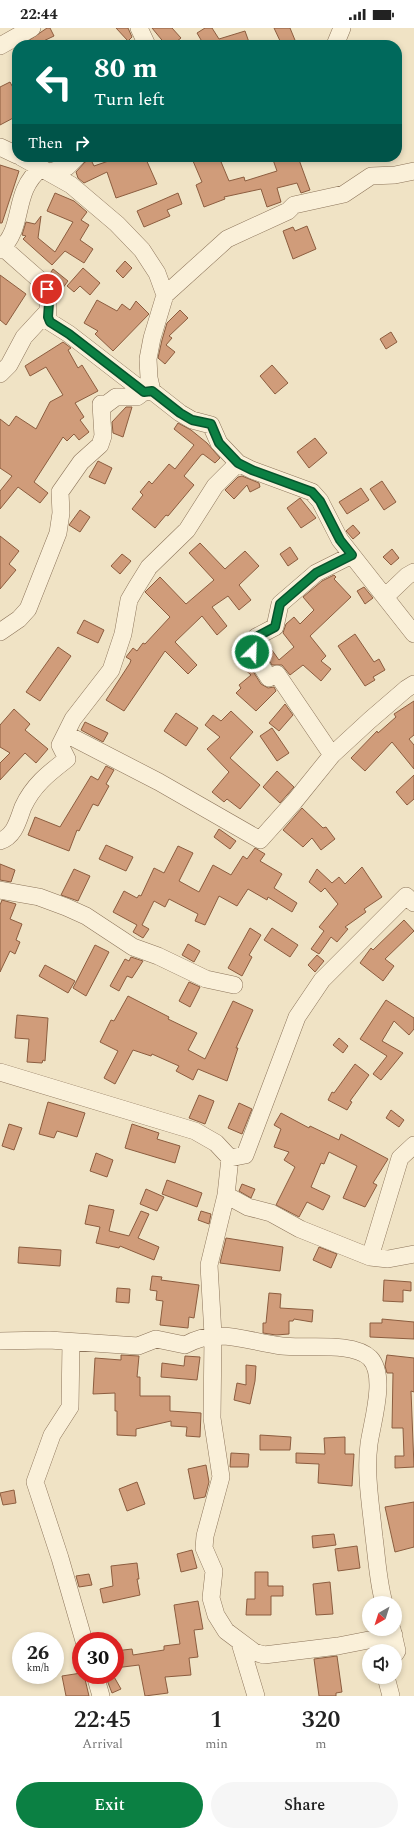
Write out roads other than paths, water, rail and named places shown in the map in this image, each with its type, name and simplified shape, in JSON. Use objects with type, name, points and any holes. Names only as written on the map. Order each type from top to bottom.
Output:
[{"type":"street","points":[[0,46],[32,28]]},
{"type":"street","points":[[139,28],[145,40]]},
{"type":"street","points":[[337,40],[342,28]]},
{"type":"street","points":[[0,147],[12,153]]},
{"type":"street","points":[[31,162],[71,185],[117,224],[142,250],[157,273],[165,295]]},
{"type":"street","points":[[72,162],[46,170],[28,181],[22,197],[14,231],[1,247],[42,282],[48,296],[48,317],[56,326],[148,392],[192,420],[211,424],[219,443],[238,463],[252,470],[312,492],[320,501],[340,540],[414,634]]},
{"type":"street","points":[[71,185],[67,175],[72,162]]},
{"type":"street","points":[[148,392],[148,359],[152,338],[165,295],[227,239],[288,211],[294,205],[344,194],[371,176],[395,175],[414,170]]},
{"type":"street","points":[[0,374],[9,365],[24,337],[48,311]]},
{"type":"street","points":[[0,632],[19,619],[28,609],[58,533],[61,513],[60,492],[81,462],[100,445],[103,436],[101,404],[104,406],[116,396],[137,397],[148,392]]},
{"type":"street","points":[[0,841],[7,839],[13,832],[24,805],[35,786],[67,759],[60,745],[73,719],[111,670],[124,634],[128,600],[149,567],[187,530],[215,486],[238,463]]},
{"type":"street","points":[[332,755],[277,674],[269,678],[252,652],[256,637],[275,627],[280,604],[316,573],[352,555]]},
{"type":"street","points":[[385,597],[407,576],[414,572]]},
{"type":"street","points":[[66,734],[159,782],[260,840],[294,802],[332,755],[388,704],[414,684]]},
{"type":"street","points":[[0,890],[39,897],[66,907],[86,916],[133,946],[206,979],[234,985]]},
{"type":"street","points":[[230,1158],[245,1155],[297,1017],[322,980],[406,896],[414,903]]},
{"type":"street","points":[[0,1072],[195,1131],[216,1143],[230,1158],[226,1195],[209,1265],[213,1335],[212,1418],[221,1478],[205,1536],[204,1548],[214,1571],[211,1598],[213,1608],[226,1631],[254,1652],[264,1655],[278,1654],[372,1636]]},
{"type":"street","points":[[370,1257],[400,1158],[414,1145]]},
{"type":"street","points":[[226,1195],[248,1207],[271,1213],[300,1229],[370,1257],[388,1259],[414,1254]]},
{"type":"street","points":[[0,1341],[49,1340],[138,1346],[156,1339],[185,1345],[196,1339],[213,1335],[252,1340],[282,1346],[358,1351],[370,1358],[376,1367],[377,1384],[376,1412],[369,1443],[367,1465],[370,1505],[383,1596]]},
{"type":"street","points":[[71,1342],[70,1407],[52,1435],[35,1482],[60,1558],[81,1632]]},
{"type":"street","points":[[240,1643],[256,1696]]},
{"type":"street","points":[[98,1684],[101,1696]]},
{"type":"street","points":[[388,1684],[391,1696]]}]
